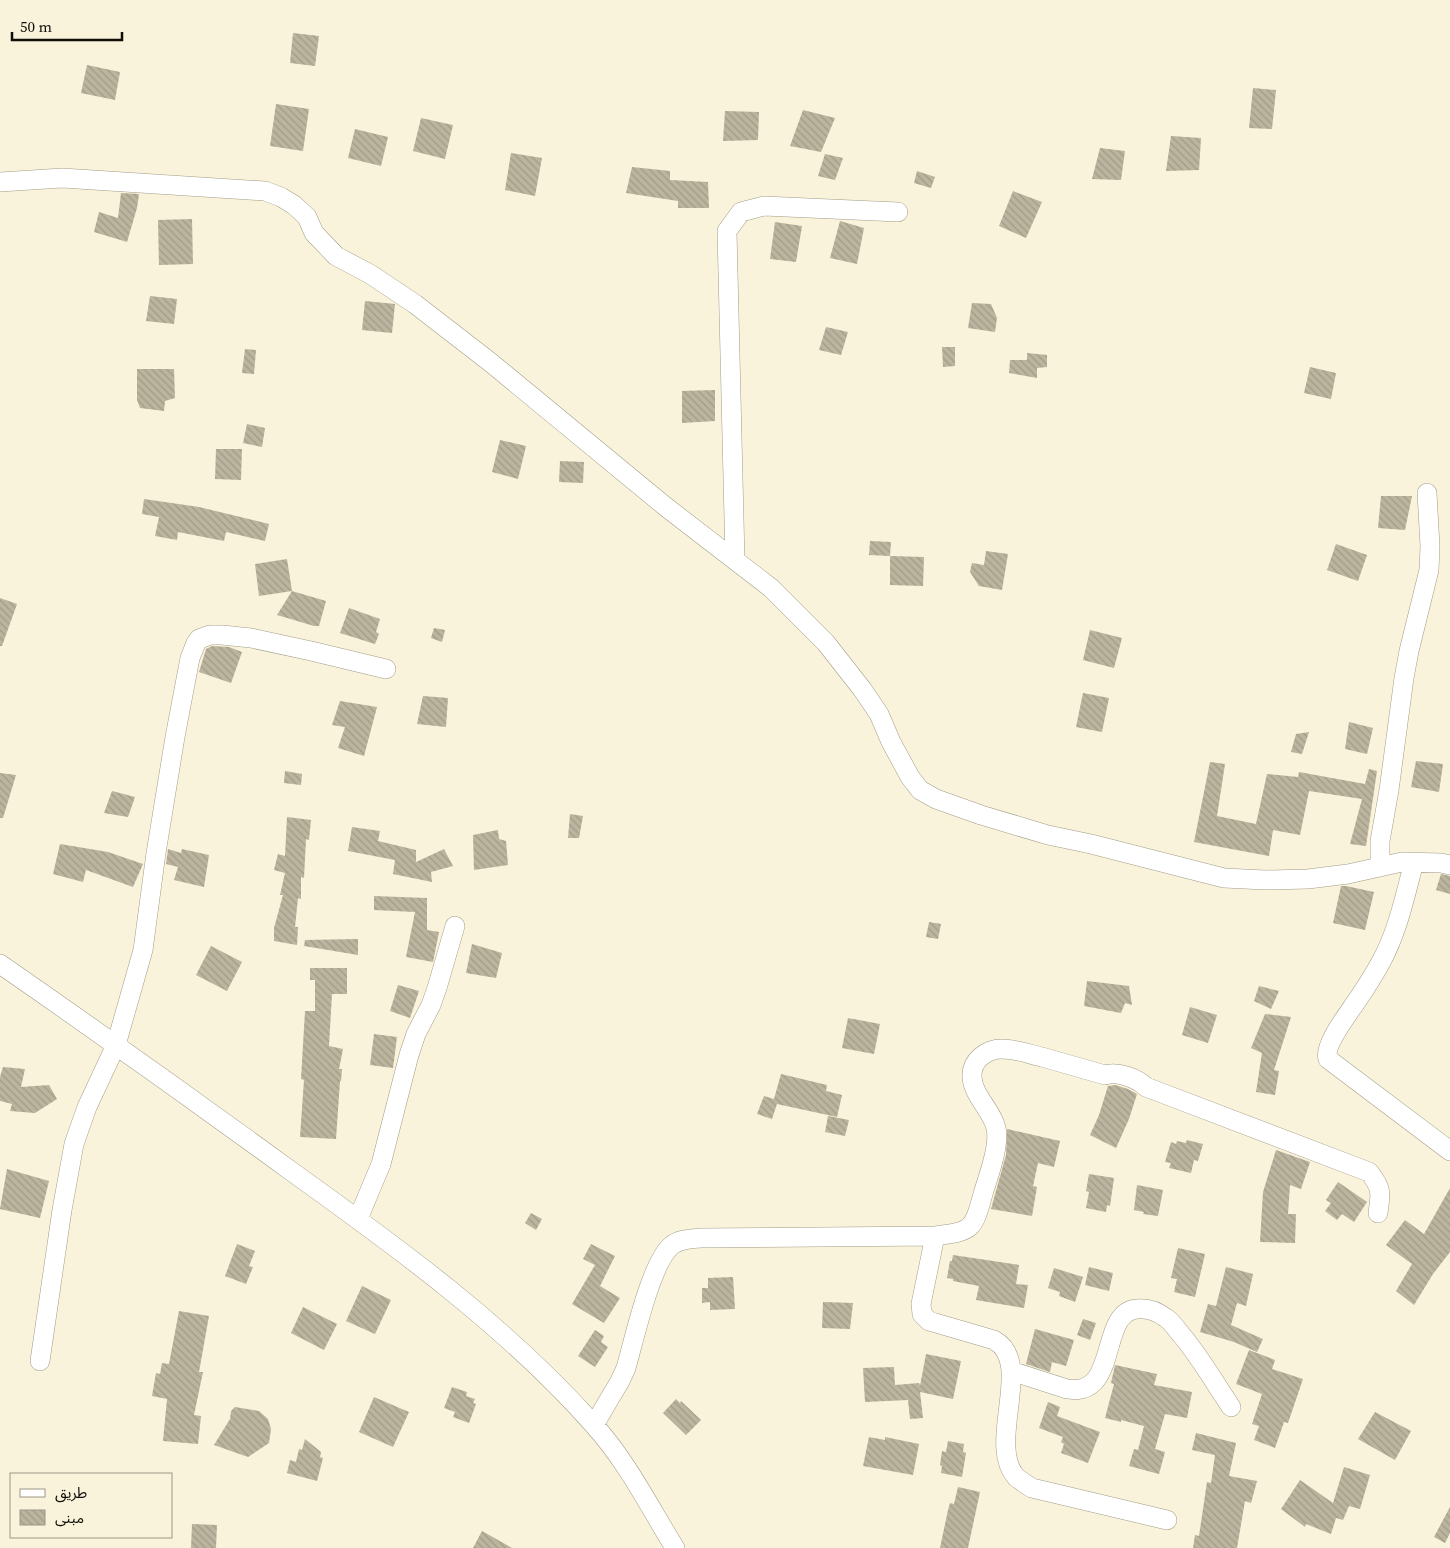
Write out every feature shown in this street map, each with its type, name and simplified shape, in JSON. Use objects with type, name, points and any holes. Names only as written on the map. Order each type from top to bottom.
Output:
[{"type":"street","points":[[0,182],[62,178],[264,191],[281,197],[294,205],[307,217],[314,233],[336,256],[370,274],[415,304],[490,362],[666,507],[771,588],[826,643],[862,689],[879,714],[890,742],[910,777],[920,790],[936,799],[1048,835],[1224,878],[1265,880],[1308,879],[1348,874],[1402,862],[1450,864]]},
{"type":"street","points":[[735,560],[727,231],[741,212],[764,206],[898,212]]},
{"type":"street","points":[[1380,867],[1380,841],[1409,651],[1429,570],[1430,538],[1426,492]]},
{"type":"street","points":[[40,1360],[74,1144],[87,1107],[116,1045],[143,950],[156,852],[175,737],[188,668],[196,643],[203,637],[216,635],[251,638],[386,670]]},
{"type":"street","points":[[1414,862],[1400,917],[1382,961],[1327,1048],[1326,1056],[1450,1151]]},
{"type":"street","points":[[358,1219],[381,1164],[409,1055],[416,1034],[431,1005],[455,926]]},
{"type":"street","points":[[0,964],[358,1219],[467,1304],[542,1372],[594,1424],[646,1500],[675,1548]]},
{"type":"street","points":[[594,1424],[626,1368],[656,1268],[670,1246],[677,1242],[700,1238],[935,1236],[965,1231],[975,1220],[996,1141],[996,1128],[982,1103],[972,1077],[977,1061],[982,1055],[991,1050],[1002,1048],[1020,1051],[1104,1075],[1112,1072],[1141,1081],[1146,1087],[1369,1172],[1378,1182],[1381,1192],[1378,1213]]},
{"type":"street","points":[[935,1236],[921,1304],[922,1314],[929,1321],[988,1338],[1001,1344],[1009,1357],[1011,1371],[1006,1442],[1007,1454],[1016,1476],[1032,1488],[1167,1520]]},
{"type":"street","points":[[1011,1371],[1067,1389],[1074,1390],[1088,1386],[1099,1376],[1119,1318],[1130,1310],[1144,1309],[1166,1318],[1184,1338],[1231,1407]]},
{"type":"building","points":[[293,33],[319,36],[315,66],[290,63]]},
{"type":"building","points":[[87,65],[120,72],[115,100],[81,93]]},
{"type":"building","points":[[1253,88],[1276,90],[1272,129],[1249,128]]},
{"type":"building","points":[[276,104],[309,109],[303,151],[270,146]]},
{"type":"building","points":[[803,110],[835,118],[821,152],[790,146]]},
{"type":"building","points":[[725,111],[759,112],[758,140],[723,141]]},
{"type":"building","points":[[421,118],[453,125],[445,159],[413,151]]},
{"type":"building","points":[[355,129],[388,137],[381,166],[348,158]]},
{"type":"building","points":[[1171,136],[1201,138],[1199,170],[1166,171]]},
{"type":"building","points":[[1100,148],[1125,151],[1121,180],[1092,179]]},
{"type":"building","points":[[511,153],[542,158],[535,196],[505,190]]},
{"type":"building","points":[[825,154],[843,158],[835,180],[818,176]]},
{"type":"building","points":[[632,167],[670,171],[670,180],[708,182],[709,208],[678,208],[678,201],[626,193]]},
{"type":"building","points":[[917,171],[935,177],[931,188],[914,183]]},
{"type":"building","points":[[1013,191],[1042,202],[1026,238],[999,226]]},
{"type":"building","points":[[121,193],[139,194],[127,242],[94,232],[99,212],[118,218]]},
{"type":"building","points":[[192,219],[193,264],[159,265],[158,220]]},
{"type":"building","points":[[840,221],[864,228],[857,264],[830,258]]},
{"type":"building","points":[[775,222],[802,226],[796,262],[770,259]]},
{"type":"building","points":[[150,296],[177,299],[174,324],[146,321]]},
{"type":"building","points":[[365,301],[395,304],[392,333],[362,330]]},
{"type":"building","points":[[972,303],[991,304],[997,318],[995,332],[968,328]]},
{"type":"building","points":[[826,327],[848,332],[841,355],[819,350]]},
{"type":"building","points":[[942,347],[955,347],[955,366],[943,367]]},
{"type":"building","points":[[245,349],[256,350],[254,374],[242,373]]},
{"type":"building","points":[[1027,353],[1047,355],[1047,367],[1037,368],[1037,378],[1009,373],[1010,360],[1027,360]]},
{"type":"building","points":[[1310,367],[1336,373],[1331,399],[1304,393]]},
{"type":"building","points":[[137,369],[174,369],[175,398],[165,401],[164,411],[140,408],[137,400]]},
{"type":"building","points":[[715,390],[715,421],[682,423],[682,391]]},
{"type":"building","points":[[247,424],[265,428],[262,447],[243,443]]},
{"type":"building","points":[[500,440],[526,446],[518,479],[492,472]]},
{"type":"building","points":[[216,449],[242,449],[241,480],[215,479]]},
{"type":"building","points":[[560,461],[584,462],[583,483],[559,482]]},
{"type":"building","points":[[1381,496],[1412,496],[1405,530],[1378,528]]},
{"type":"building","points":[[144,499],[199,507],[269,524],[265,541],[226,532],[224,541],[178,532],[177,540],[155,536],[159,517],[142,514]]},
{"type":"building","points":[[870,541],[891,542],[890,556],[869,555]]},
{"type":"building","points":[[1336,544],[1367,555],[1358,581],[1327,570]]},
{"type":"building","points":[[986,551],[1008,554],[1002,590],[979,586],[970,572],[972,563],[984,565]]},
{"type":"building","points":[[890,556],[924,557],[923,586],[890,585]]},
{"type":"building","points":[[287,559],[292,591],[259,596],[255,564]]},
{"type":"building","points":[[292,591],[326,601],[319,626],[277,615]]},
{"type":"building","points":[[0,598],[17,604],[2,646],[0,646]]},
{"type":"building","points":[[349,608],[380,619],[376,632],[379,634],[375,644],[340,633]]},
{"type":"building","points":[[434,628],[445,630],[442,642],[431,638]]},
{"type":"building","points":[[1090,630],[1122,638],[1114,668],[1083,660]]},
{"type":"building","points":[[212,646],[229,647],[242,652],[231,683],[199,672],[206,649]]},
{"type":"building","points":[[1083,693],[1109,698],[1102,732],[1076,727]]},
{"type":"building","points":[[423,696],[448,698],[446,727],[417,724]]},
{"type":"building","points":[[340,701],[377,707],[364,756],[338,748],[345,727],[332,725]]},
{"type":"building","points":[[1349,722],[1373,728],[1367,754],[1345,749]]},
{"type":"building","points":[[1309,732],[1302,754],[1291,752],[1296,734]]},
{"type":"building","points":[[1416,761],[1443,764],[1439,792],[1411,787]]},
{"type":"building","points":[[1210,762],[1225,764],[1217,816],[1256,824],[1267,774],[1298,777],[1299,772],[1365,784],[1369,769],[1377,771],[1366,846],[1350,844],[1362,799],[1309,791],[1300,835],[1273,830],[1269,856],[1194,842]]},
{"type":"building","points":[[285,771],[302,774],[301,785],[284,783]]},
{"type":"building","points":[[0,773],[16,775],[3,818],[0,818]]},
{"type":"building","points":[[112,791],[135,797],[128,817],[104,813]]},
{"type":"building","points":[[570,814],[583,816],[579,838],[568,838]]},
{"type":"building","points":[[287,817],[311,820],[309,840],[306,839],[304,878],[301,877],[301,899],[298,898],[295,927],[298,927],[297,945],[274,941],[274,928],[283,895],[280,895],[285,873],[274,870],[278,854],[285,856]]},
{"type":"building","points":[[352,827],[380,831],[378,841],[416,850],[416,862],[444,849],[453,866],[431,872],[432,882],[393,874],[395,860],[348,851]]},
{"type":"building","points":[[498,830],[499,839],[506,841],[508,865],[474,870],[473,835]]},
{"type":"building","points":[[60,844],[108,852],[143,864],[133,887],[86,870],[83,882],[53,874]]},
{"type":"building","points":[[168,849],[181,853],[182,849],[209,855],[204,887],[174,880],[178,867],[166,864]]},
{"type":"building","points":[[1441,874],[1450,876],[1450,894],[1436,890]]},
{"type":"building","points":[[1341,886],[1374,892],[1365,930],[1333,923]]},
{"type":"building","points":[[374,896],[427,898],[427,930],[439,932],[433,962],[406,957],[415,912],[374,910]]},
{"type":"building","points":[[929,922],[941,924],[938,939],[926,937]]},
{"type":"building","points":[[358,939],[358,955],[304,946],[305,940]]},
{"type":"building","points":[[472,944],[502,953],[496,978],[466,973]]},
{"type":"building","points":[[211,946],[242,962],[227,991],[196,975]]},
{"type":"building","points":[[310,968],[347,968],[347,994],[332,994],[329,1046],[343,1049],[339,1069],[342,1069],[336,1139],[300,1137],[304,1080],[301,1079],[305,1011],[315,1011],[315,980],[310,980]]},
{"type":"building","points":[[1087,981],[1129,986],[1132,1005],[1125,1003],[1121,1013],[1084,1006]]},
{"type":"building","points":[[398,985],[419,991],[410,1018],[390,1011]]},
{"type":"building","points":[[1259,986],[1279,991],[1271,1009],[1254,1001]]},
{"type":"building","points":[[1190,1007],[1217,1015],[1208,1043],[1182,1035]]},
{"type":"building","points":[[1265,1014],[1291,1017],[1274,1070],[1279,1071],[1275,1095],[1256,1092],[1262,1053],[1251,1048]]},
{"type":"building","points":[[848,1018],[880,1024],[874,1054],[842,1048]]},
{"type":"building","points":[[374,1034],[397,1037],[393,1068],[370,1065]]},
{"type":"building","points":[[3,1067],[25,1069],[21,1087],[49,1085],[57,1099],[35,1113],[10,1111],[12,1104],[0,1101],[0,1077]]},
{"type":"building","points":[[781,1074],[827,1085],[826,1091],[842,1095],[837,1117],[777,1104],[772,1119],[757,1114],[764,1096],[774,1099]]},
{"type":"building","points":[[1115,1085],[1137,1094],[1129,1119],[1116,1148],[1090,1135],[1099,1115],[1108,1086]]},
{"type":"building","points":[[828,1116],[849,1120],[845,1136],[825,1132]]},
{"type":"building","points":[[1007,1129],[1060,1141],[1054,1167],[1038,1163],[1033,1186],[1037,1187],[1032,1216],[991,1209],[1006,1155]]},
{"type":"building","points":[[1187,1140],[1203,1144],[1198,1161],[1194,1160],[1191,1173],[1169,1168],[1171,1163],[1165,1162],[1171,1142],[1176,1144],[1177,1141],[1186,1143]]},
{"type":"building","points":[[1276,1150],[1310,1162],[1301,1189],[1290,1185],[1288,1214],[1296,1214],[1295,1243],[1260,1242],[1263,1192]]},
{"type":"building","points":[[7,1169],[49,1181],[40,1218],[0,1209]]},
{"type":"building","points":[[1089,1174],[1114,1178],[1110,1206],[1107,1205],[1106,1212],[1086,1208],[1089,1192],[1086,1191]]},
{"type":"building","points":[[1338,1182],[1367,1202],[1354,1222],[1342,1214],[1337,1220],[1325,1211],[1331,1203],[1326,1200]]},
{"type":"building","points":[[1137,1185],[1163,1190],[1158,1216],[1143,1214],[1144,1212],[1134,1210]]},
{"type":"building","points":[[1450,1188],[1450,1252],[1433,1274],[1414,1305],[1396,1291],[1412,1264],[1386,1245],[1405,1220],[1424,1234]]},
{"type":"building","points":[[531,1213],[542,1219],[536,1230],[525,1223]]},
{"type":"building","points":[[237,1244],[255,1251],[249,1266],[253,1267],[246,1284],[225,1276]]},
{"type":"building","points":[[591,1244],[615,1256],[600,1286],[620,1298],[604,1323],[572,1304],[595,1265],[583,1259]]},
{"type":"building","points":[[1178,1248],[1205,1254],[1195,1297],[1174,1292],[1177,1279],[1171,1278]]},
{"type":"building","points":[[953,1255],[1019,1265],[1016,1284],[1028,1285],[1024,1308],[976,1300],[979,1286],[947,1278]]},
{"type":"building","points":[[1089,1267],[1113,1273],[1109,1291],[1085,1285]]},
{"type":"building","points":[[1226,1267],[1253,1274],[1246,1306],[1237,1303],[1231,1325],[1263,1339],[1257,1352],[1234,1342],[1200,1332],[1208,1304],[1216,1306]]},
{"type":"building","points":[[1054,1268],[1083,1277],[1075,1302],[1059,1296],[1060,1292],[1048,1288]]},
{"type":"building","points":[[733,1277],[735,1309],[710,1310],[710,1302],[702,1303],[702,1288],[708,1288],[708,1278]]},
{"type":"building","points":[[362,1286],[391,1300],[375,1334],[346,1321]]},
{"type":"building","points":[[823,1302],[853,1303],[850,1329],[822,1328]]},
{"type":"building","points":[[303,1307],[337,1324],[324,1350],[291,1333]]},
{"type":"building","points":[[179,1311],[209,1316],[199,1372],[203,1372],[194,1415],[201,1416],[198,1444],[163,1441],[167,1399],[152,1396],[156,1373],[160,1374],[162,1363],[169,1364]]},
{"type":"building","points":[[1083,1319],[1096,1323],[1090,1340],[1077,1335]]},
{"type":"building","points":[[1035,1329],[1074,1340],[1066,1366],[1052,1362],[1050,1372],[1026,1364]]},
{"type":"building","points":[[595,1330],[604,1336],[601,1342],[608,1347],[595,1367],[578,1356]]},
{"type":"building","points":[[1249,1350],[1275,1360],[1272,1369],[1303,1379],[1288,1423],[1284,1422],[1275,1448],[1254,1440],[1259,1426],[1252,1424],[1262,1394],[1236,1384]]},
{"type":"building","points":[[926,1354],[961,1361],[953,1399],[920,1392],[923,1418],[910,1419],[908,1400],[865,1402],[863,1368],[894,1367],[895,1385],[919,1383],[920,1386]]},
{"type":"building","points":[[1115,1365],[1157,1374],[1154,1385],[1192,1392],[1187,1418],[1165,1414],[1155,1449],[1165,1452],[1159,1474],[1129,1466],[1134,1449],[1138,1450],[1144,1426],[1105,1418],[1114,1384],[1111,1383]]},
{"type":"building","points":[[452,1387],[467,1392],[466,1396],[475,1399],[473,1403],[476,1404],[469,1423],[453,1417],[455,1412],[444,1408]]},
{"type":"building","points":[[374,1397],[409,1412],[393,1447],[359,1432]]},
{"type":"building","points":[[676,1399],[680,1403],[681,1401],[701,1420],[686,1435],[663,1413]]},
{"type":"building","points":[[1048,1402],[1060,1407],[1057,1416],[1100,1432],[1088,1463],[1061,1453],[1064,1444],[1061,1442],[1063,1437],[1039,1428]]},
{"type":"building","points":[[235,1407],[259,1411],[268,1419],[271,1429],[269,1443],[248,1457],[214,1445],[230,1419],[231,1411]]},
{"type":"building","points":[[1375,1412],[1411,1431],[1395,1460],[1358,1439]]},
{"type":"building","points":[[1196,1433],[1236,1443],[1229,1476],[1257,1481],[1251,1503],[1245,1501],[1237,1548],[1193,1548],[1195,1535],[1199,1536],[1207,1482],[1211,1483],[1215,1455],[1192,1450]]},
{"type":"building","points":[[869,1437],[885,1440],[885,1437],[919,1444],[913,1475],[863,1466]]},
{"type":"building","points":[[305,1439],[321,1452],[320,1457],[323,1458],[317,1481],[287,1473],[290,1460],[296,1462],[299,1449],[302,1450]]},
{"type":"building","points":[[948,1441],[964,1444],[963,1452],[966,1453],[962,1477],[941,1473],[942,1451],[946,1452]]},
{"type":"building","points":[[1344,1467],[1370,1475],[1360,1509],[1349,1506],[1343,1520],[1336,1518],[1331,1534],[1306,1524],[1305,1527],[1281,1509],[1300,1480],[1333,1503]]},
{"type":"building","points":[[958,1487],[980,1492],[968,1548],[940,1548],[950,1503],[954,1504]]},
{"type":"building","points":[[1450,1507],[1450,1533],[1445,1543],[1434,1537]]},
{"type":"building","points":[[192,1524],[217,1525],[216,1548],[191,1548]]},
{"type":"building","points":[[482,1531],[512,1548],[473,1548]]}]
